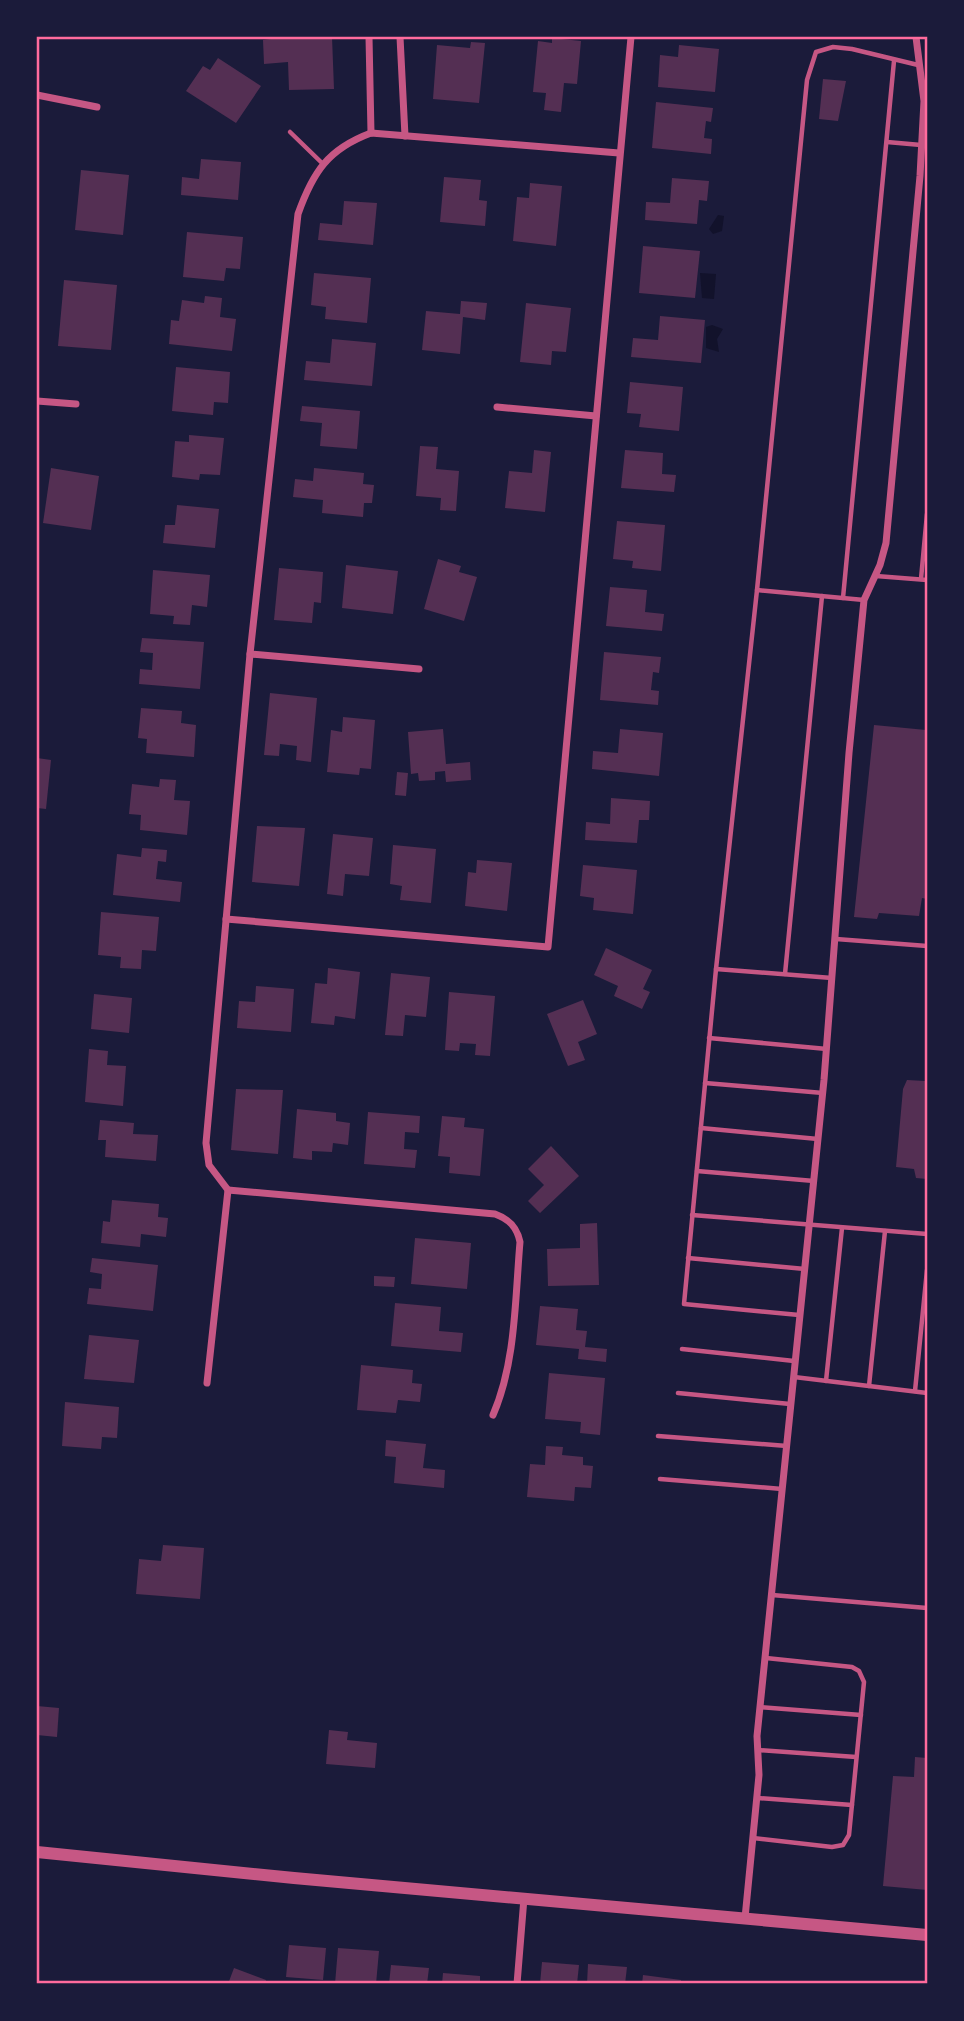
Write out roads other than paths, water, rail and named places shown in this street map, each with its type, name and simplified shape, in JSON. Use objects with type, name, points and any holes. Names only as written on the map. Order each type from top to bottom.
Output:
[{"type":"street","points":[[369,37],[371,133]]},
{"type":"street","points":[[400,37],[405,136]]},
{"type":"street","points":[[226,919],[548,947],[631,37]]},
{"type":"street","points":[[745,1918],[757,1798],[760,1707],[823,1093],[864,600],[883,556],[887,530],[924,101],[916,37]]},
{"type":"street","points":[[37,95],[97,107]]},
{"type":"street","points":[[207,1383],[228,1190],[209,1165],[206,1143],[250,654],[293,242],[306,191],[323,163],[344,146],[371,133],[619,153]]},
{"type":"street","points":[[37,401],[76,404]]},
{"type":"street","points":[[497,407],[596,416]]},
{"type":"street","points":[[250,654],[419,669]]},
{"type":"street","points":[[228,1190],[495,1214],[504,1217],[518,1232],[520,1242],[510,1355],[501,1397],[493,1415]]},
{"type":"street","points":[[37,1852],[927,1935]]},
{"type":"street","points":[[517,1984],[524,1897]]},
{"type":"lane","points":[[800,1315],[684,1304],[696,1171],[811,60],[816,52],[833,47],[918,65]]},
{"type":"lane","points":[[844,598],[894,61]]},
{"type":"lane","points":[[290,132],[323,163]]},
{"type":"lane","points":[[887,142],[921,145]]},
{"type":"lane","points":[[875,576],[924,580],[927,513]]},
{"type":"lane","points":[[757,590],[864,600]]},
{"type":"lane","points":[[785,974],[822,596]]},
{"type":"lane","points":[[835,939],[927,946]]},
{"type":"lane","points":[[716,969],[832,978]]},
{"type":"lane","points":[[709,1038],[827,1049]]},
{"type":"lane","points":[[705,1083],[823,1093]]},
{"type":"lane","points":[[701,1128],[818,1139]]},
{"type":"lane","points":[[696,1171],[814,1181]]},
{"type":"lane","points":[[692,1215],[927,1234]]},
{"type":"lane","points":[[826,1381],[842,1227]]},
{"type":"lane","points":[[869,1386],[885,1231]]},
{"type":"lane","points":[[688,1258],[805,1269]]},
{"type":"lane","points":[[915,1391],[927,1270]]},
{"type":"lane","points":[[682,1349],[795,1361]]},
{"type":"lane","points":[[794,1377],[927,1392]]},
{"type":"lane","points":[[678,1393],[791,1404]]},
{"type":"lane","points":[[658,1436],[787,1446]]},
{"type":"lane","points":[[660,1479],[782,1489]]},
{"type":"lane","points":[[771,1595],[927,1608]]},
{"type":"lane","points":[[752,1838],[832,1847],[843,1845],[849,1835],[864,1682],[859,1671],[852,1667],[765,1658]]},
{"type":"lane","points":[[760,1707],[860,1715]]},
{"type":"lane","points":[[757,1750],[856,1757]]},
{"type":"lane","points":[[757,1798],[852,1805]]}]
